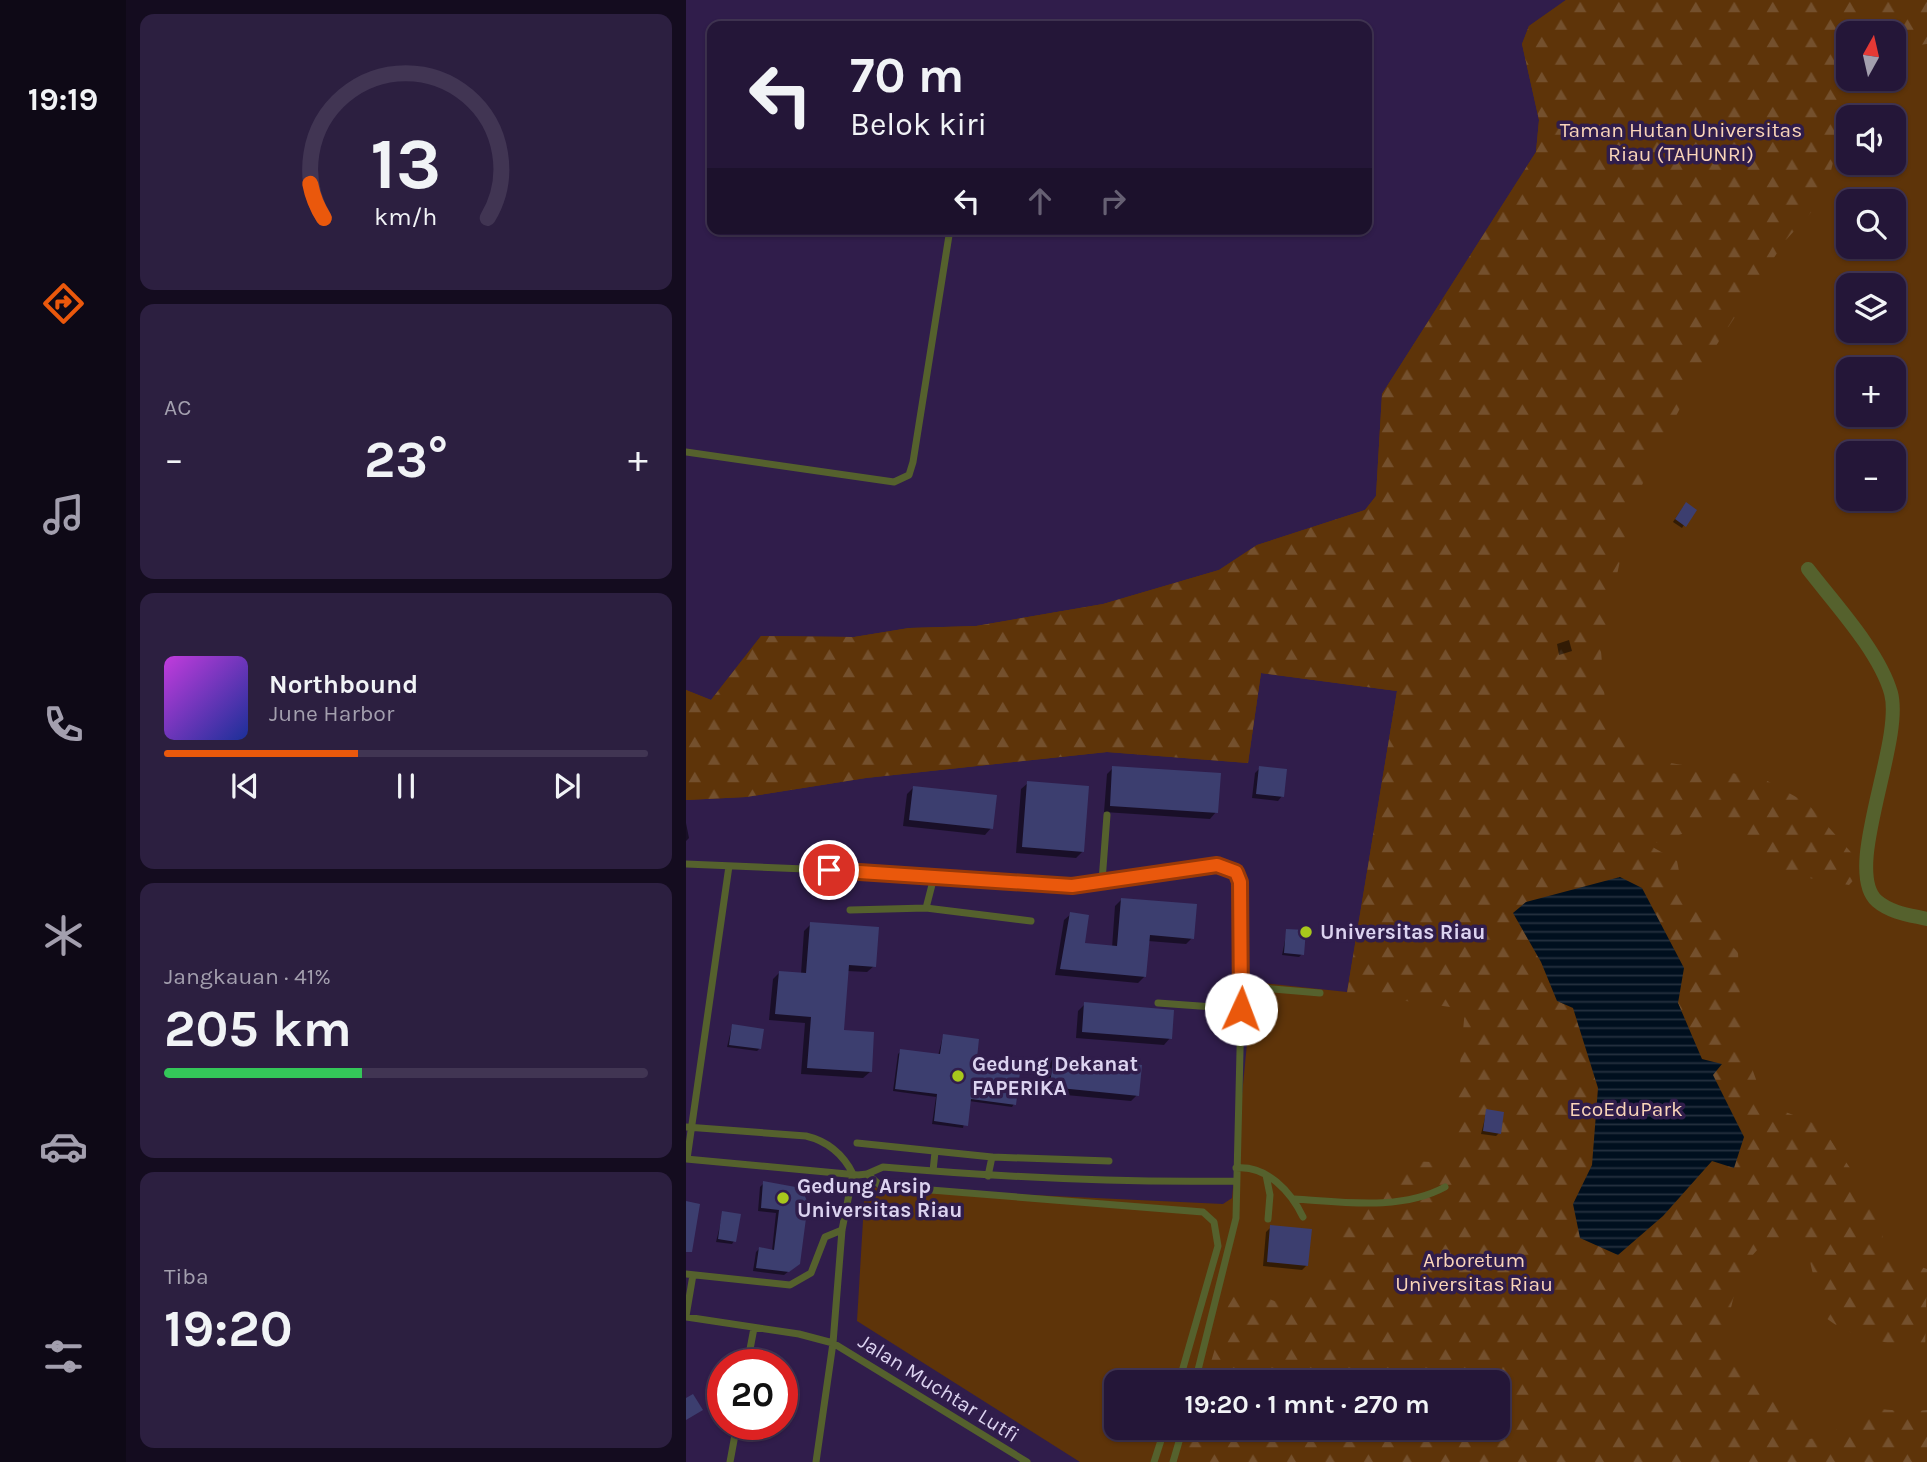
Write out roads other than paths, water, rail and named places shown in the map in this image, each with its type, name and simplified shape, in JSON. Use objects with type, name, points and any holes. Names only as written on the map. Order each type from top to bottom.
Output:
[{"type":"street","points":[[1808,569],[1863,643],[1891,692],[1890,734],[1866,855],[1869,886],[1875,899],[1887,908],[1927,919]]},
{"type":"lane","points":[[686,452],[894,482],[909,475],[949,235]]},
{"type":"lane","points":[[1102,881],[1107,815]]},
{"type":"lane","points":[[686,864],[1072,886],[1217,865],[1236,872],[1240,882],[1242,989],[1236,1218],[1198,1370]]},
{"type":"lane","points":[[729,866],[689,1127],[687,1159],[852,1174],[867,1174],[883,1167],[988,1176],[1194,1184],[1235,1181]]},
{"type":"lane","points":[[926,908],[934,877]]},
{"type":"lane","points":[[850,910],[926,908],[1031,921]]},
{"type":"lane","points":[[1242,989],[1258,987],[1320,993]]},
{"type":"lane","points":[[1158,1003],[1241,1009]]},
{"type":"lane","points":[[689,1127],[806,1136],[822,1140],[847,1163],[852,1174],[842,1230],[833,1343],[816,1462]]},
{"type":"lane","points":[[857,1143],[992,1157],[1109,1161]]},
{"type":"lane","points":[[933,1171],[934,1152]]},
{"type":"lane","points":[[988,1176],[992,1157]]},
{"type":"lane","points":[[1236,1168],[1247,1167],[1266,1175],[1294,1199],[1303,1217]]},
{"type":"lane","points":[[867,1174],[881,1186],[1203,1212],[1214,1222],[1218,1246],[1183,1370]]},
{"type":"lane","points":[[1266,1175],[1270,1195],[1268,1219]]},
{"type":"lane","points":[[1294,1199],[1355,1203],[1410,1200],[1429,1196],[1445,1187]]},
{"type":"lane","points":[[833,1343],[686,1316],[689,1275],[790,1285],[811,1273],[825,1237],[842,1230]]},
{"type":"lane","points":[[750,1349],[754,1328]]},
{"type":"lane","name":"Jalan Muchtar Lutfi","points":[[833,1343],[1022,1461]]},
{"type":"lane","points":[[730,1462],[734,1440]]},
{"type":"lane","points":[[1154,1462],[1161,1440]]},
{"type":"lane","points":[[1173,1462],[1179,1440]]},
{"type":"water","points":[[1620,877],[1642,888],[1684,968],[1678,1003],[1702,1059],[1722,1064],[1713,1075],[1744,1137],[1734,1168],[1712,1161],[1663,1216],[1618,1255],[1580,1238],[1573,1204],[1592,1165],[1598,1088],[1573,1008],[1557,1001],[1541,962],[1513,913],[1526,902]]},
{"type":"place","name":"Universitas Riau","points":[[1306,932]]},
{"type":"place","name":"Gedung Dekanat FAPERIKA","points":[[958,1076]]},
{"type":"place","name":"Gedung Arsip Universitas Riau","points":[[783,1198]]},
{"type":"park label","name":"Taman Hutan Universitas Riau (TAHUNRI)","points":[[1681,142]]},
{"type":"park label","name":"EcoEduPark","points":[[1626,1109]]},
{"type":"park label","name":"Arboretum Universitas Riau","points":[[1474,1272]]}]
